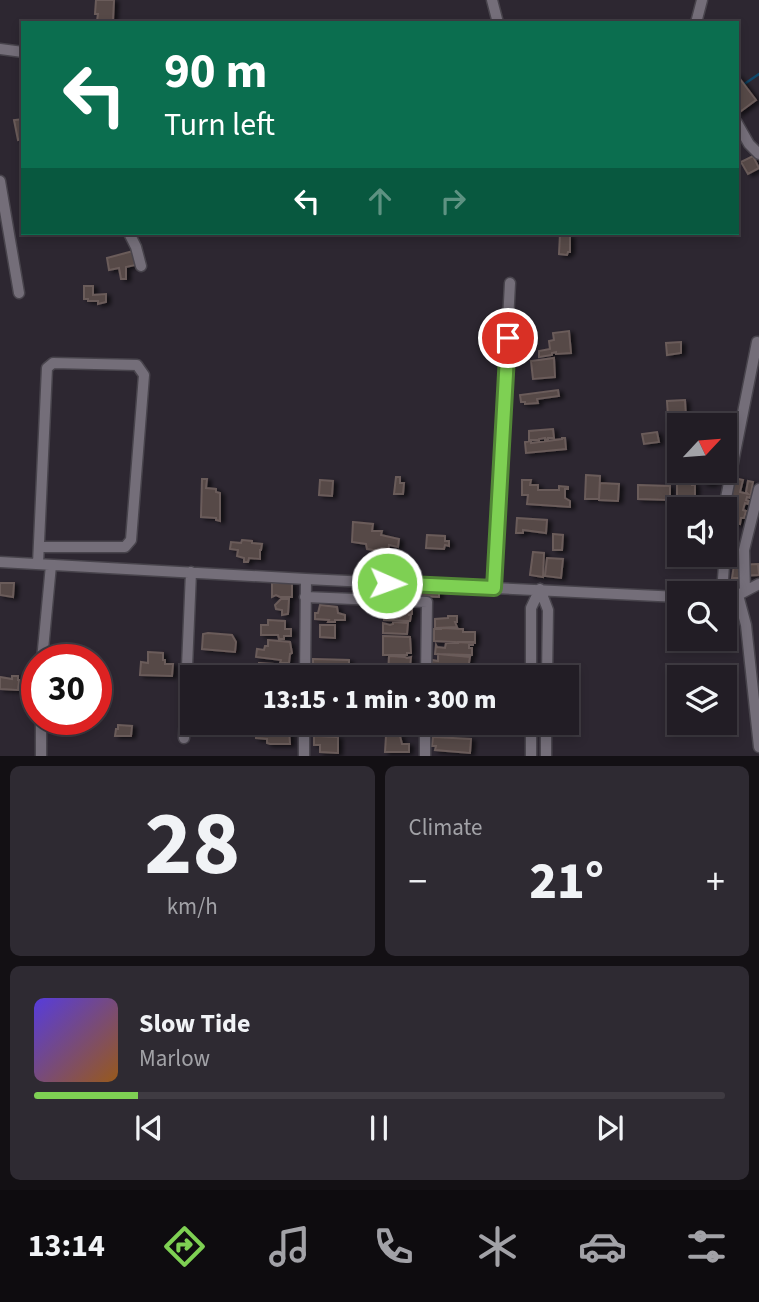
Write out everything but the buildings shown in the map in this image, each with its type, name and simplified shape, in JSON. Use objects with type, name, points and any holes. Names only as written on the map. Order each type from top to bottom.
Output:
[{"type":"street","points":[[492,0],[497,21]]},
{"type":"street","points":[[697,21],[702,0]]},
{"type":"street","points":[[0,49],[21,52]]},
{"type":"street","points":[[739,126],[749,144],[759,154]]},
{"type":"street","points":[[0,181],[19,293]]},
{"type":"street","points":[[131,235],[141,266]]},
{"type":"street","points":[[494,588],[510,283]]},
{"type":"street","points":[[726,497],[757,342]]},
{"type":"street","points":[[38,564],[47,368],[53,363],[137,365],[144,375],[131,540],[125,547],[39,547]]},
{"type":"street","points":[[759,489],[755,516],[744,550],[742,593],[759,747]]},
{"type":"street","points":[[0,562],[667,596]]},
{"type":"street","points":[[44,644],[51,565]]},
{"type":"street","points":[[184,738],[191,572]]},
{"type":"street","points":[[305,665],[306,579]]},
{"type":"street","points":[[737,595],[759,584]]},
{"type":"street","points":[[426,665],[428,585]]},
{"type":"street","points":[[531,665],[531,608],[540,589]]},
{"type":"street","points":[[540,589],[548,610],[547,665]]},
{"type":"street","points":[[305,597],[427,602]]},
{"type":"street","points":[[41,735],[41,756]]},
{"type":"street","points":[[304,735],[304,756]]},
{"type":"street","points":[[425,735],[425,756]]},
{"type":"street","points":[[531,735],[531,756]]},
{"type":"street","points":[[546,735],[546,756]]},
{"type":"waterway","points":[[739,88],[759,74]]},
{"type":"route","points":[[387,583],[494,588],[508,338]]}]
